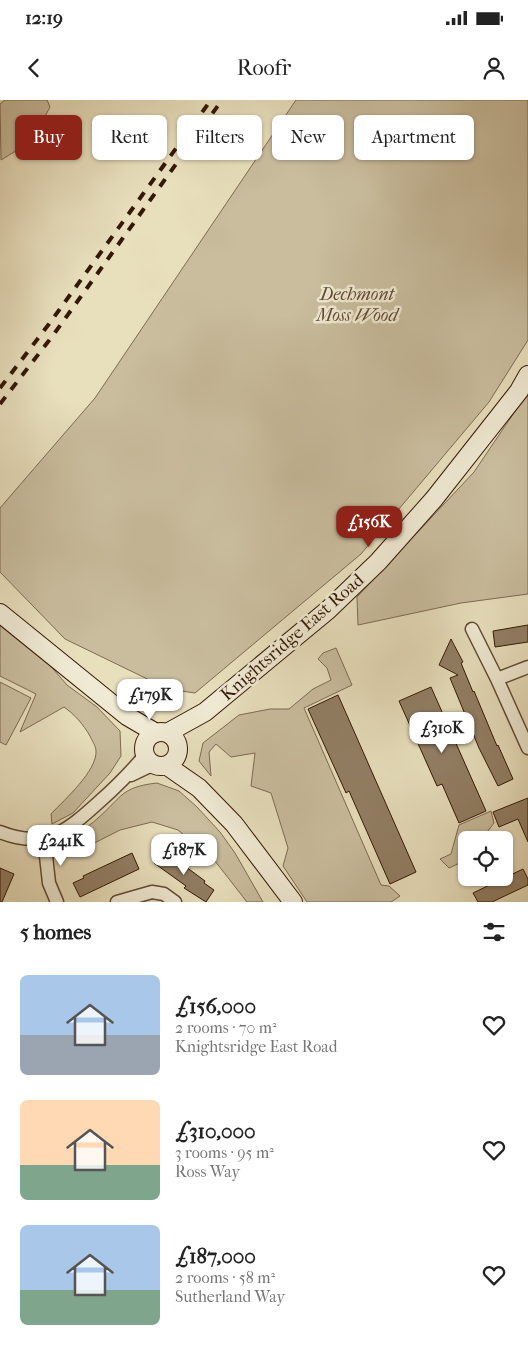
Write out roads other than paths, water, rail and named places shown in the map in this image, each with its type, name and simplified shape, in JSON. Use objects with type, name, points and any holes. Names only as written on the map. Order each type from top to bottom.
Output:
[{"type":"street","name":"Knightsridge East Road","points":[[161,749],[328,610],[378,562],[434,499],[519,391],[528,375]]},
{"type":"street","points":[[0,613],[126,716],[161,749],[234,824],[293,902]]},
{"type":"street","points":[[472,629],[528,748]]},
{"type":"street","points":[[497,679],[528,667]]},
{"type":"street","points":[[0,832],[21,839],[44,838],[69,828],[161,749]]},
{"type":"street","points":[[44,838],[49,883],[57,902]]},
{"type":"street","points":[[117,902],[139,899],[152,892],[164,894],[175,902]]},
{"type":"railway","points":[[0,388],[49,324],[211,100]]},
{"type":"railway","points":[[0,404],[54,334],[222,100]]},
{"type":"park label","name":"Dechmont Moss Wood","points":[[357,304]]}]
